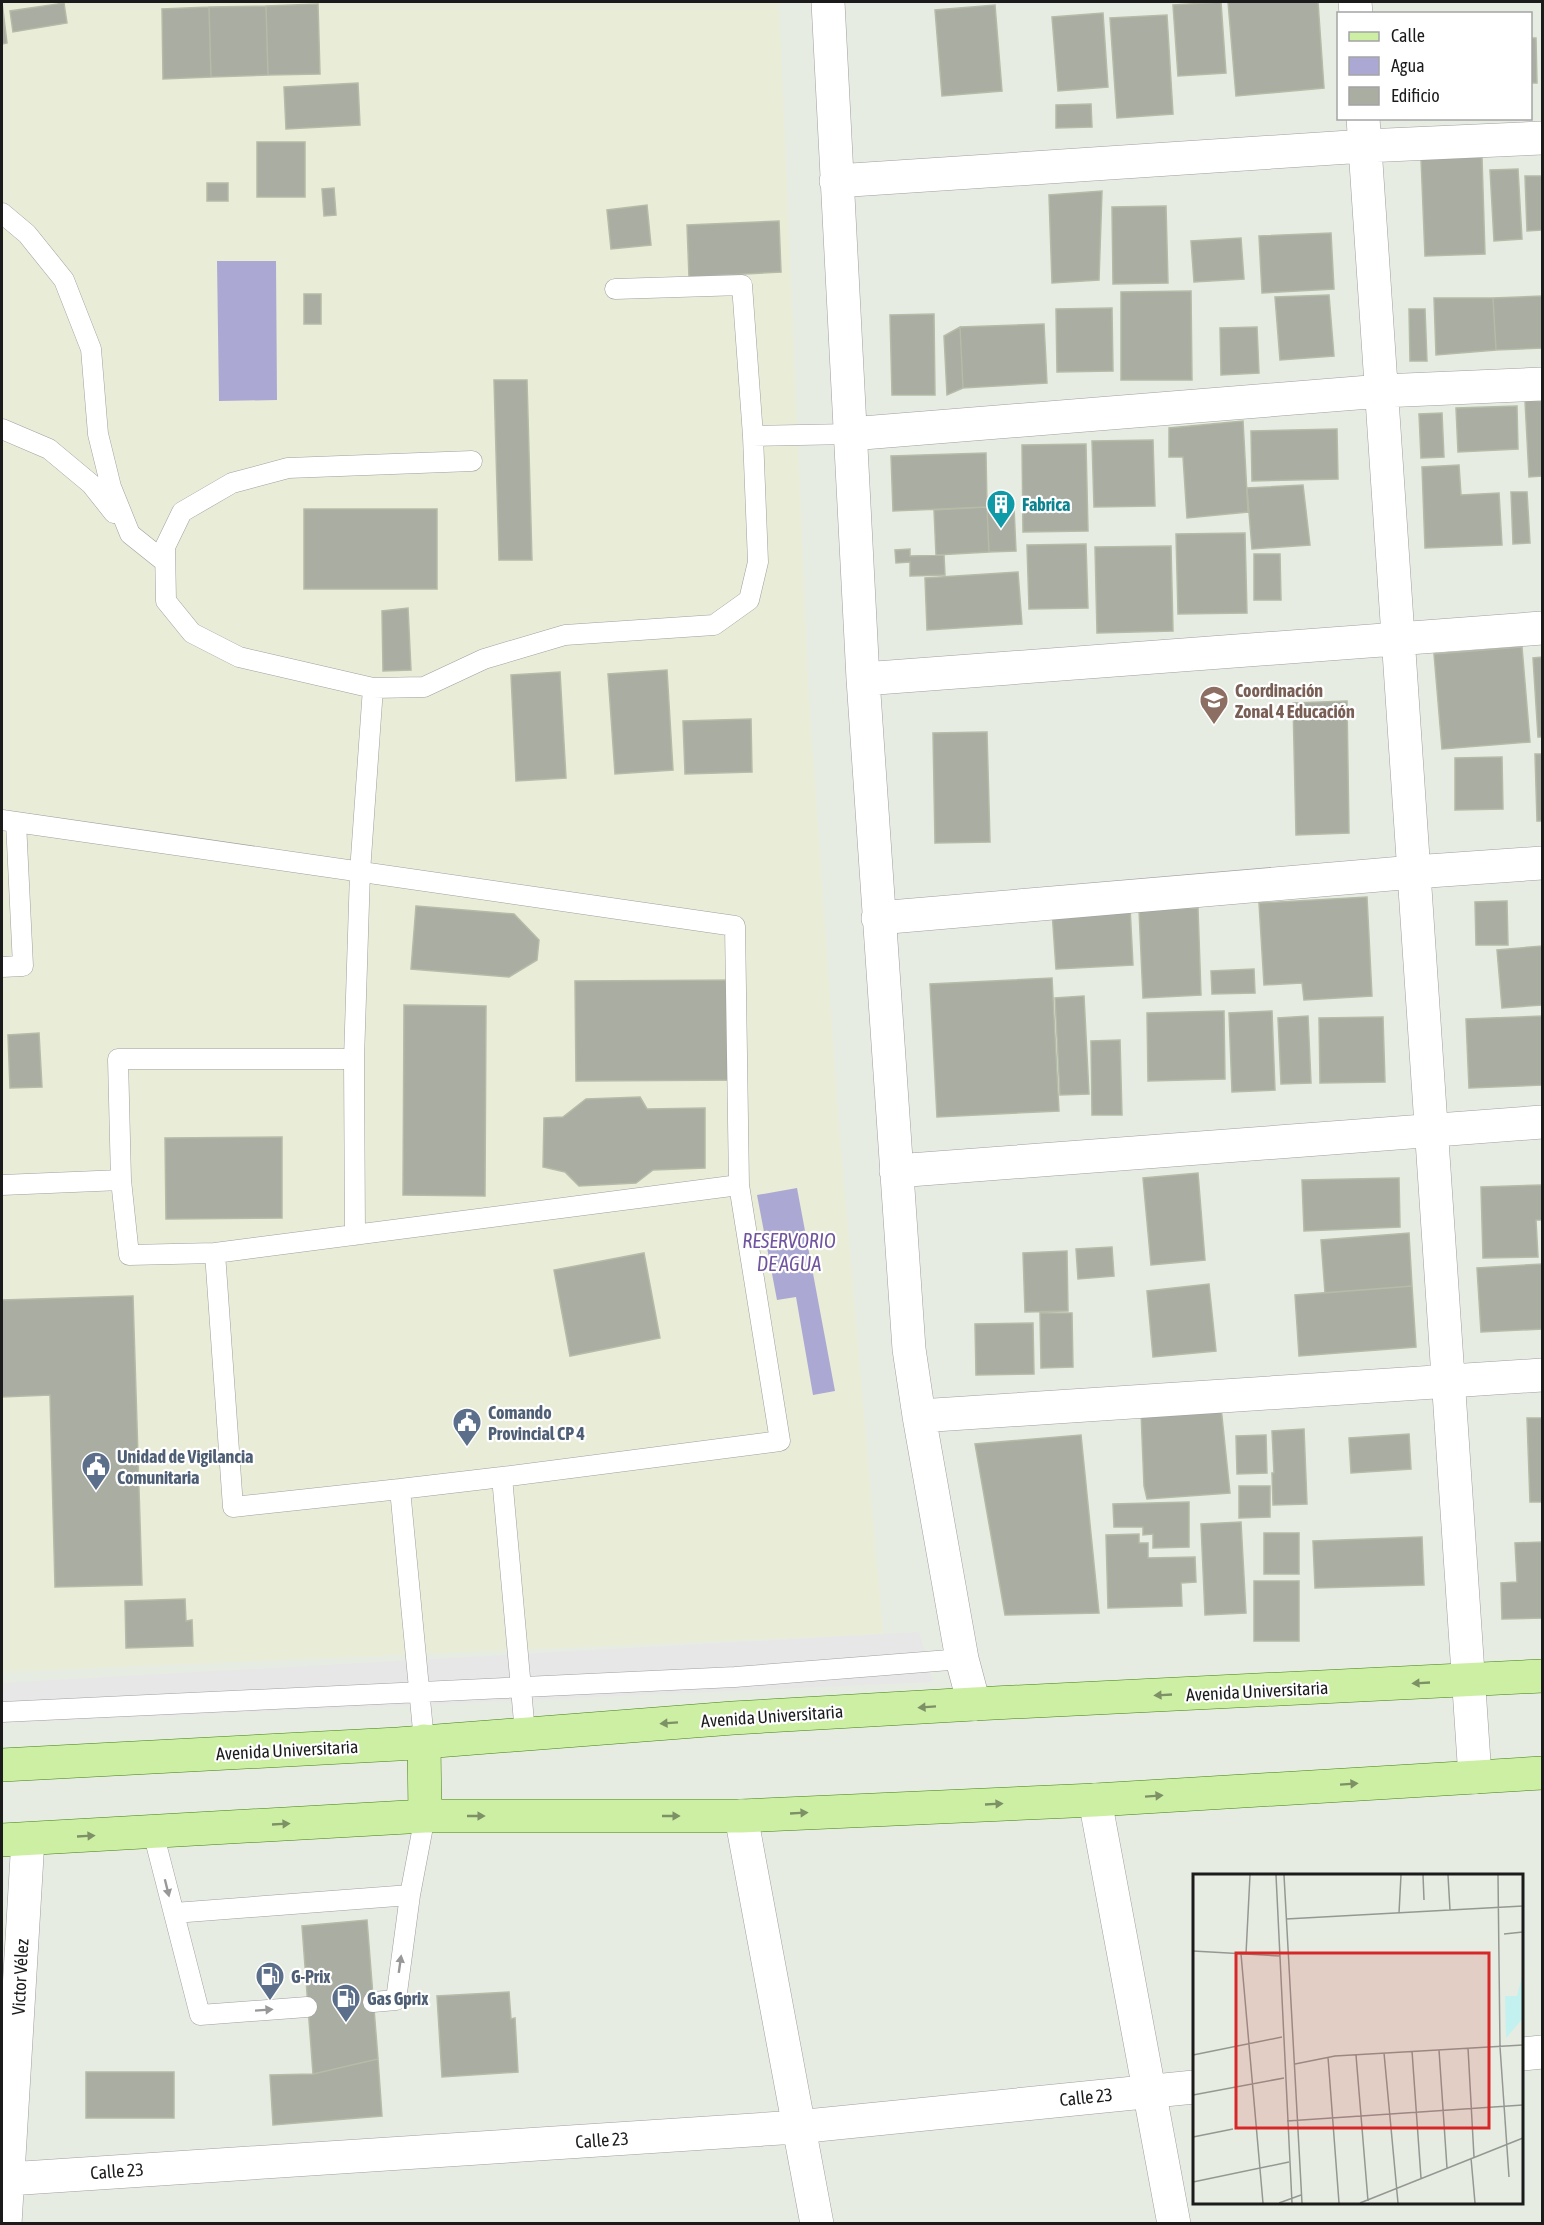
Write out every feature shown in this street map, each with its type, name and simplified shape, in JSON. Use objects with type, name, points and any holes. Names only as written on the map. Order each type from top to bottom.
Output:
[{"type":"main road","name":"Avenida Universitaria","points":[[2,1765],[424,1741],[974,1704],[1542,1676]]},
{"type":"main road","points":[[424,1741],[425,1816]]},
{"type":"main road","points":[[15,1840],[425,1816],[741,1816],[1095,1800],[1542,1773]]},
{"type":"street","points":[[828,2],[863,679],[909,1349],[962,1659],[974,1704]]},
{"type":"street","points":[[836,181],[1364,132],[1542,138]]},
{"type":"street","points":[[1364,132],[1475,1777]]},
{"type":"street","points":[[850,434],[1382,392],[1542,384]]},
{"type":"street","points":[[863,679],[1542,628]]},
{"type":"street","points":[[878,918],[1542,863]]},
{"type":"street","points":[[896,1171],[1542,1122]]},
{"type":"street","points":[[919,1416],[1448,1383],[1542,1375]]},
{"type":"street","points":[[1095,1800],[1174,2223]]},
{"type":"street","points":[[741,1816],[797,2127],[817,2223]]},
{"type":"street","name":"Victor Vélez","points":[[5,2223],[8,2178],[6,2132],[15,1840]]},
{"type":"street","points":[[1523,2054],[1542,2052]]},
{"type":"street","name":"Calle 23","points":[[8,2178],[797,2127],[1193,2087]]},
{"type":"lane","points":[[2,213],[27,234],[64,280],[91,350],[98,434],[111,487],[130,534]]},
{"type":"lane","points":[[472,461],[288,468],[232,483],[182,513],[165,547],[166,601],[192,633],[239,657],[373,688],[424,687],[484,659],[565,635],[714,625],[749,600],[758,562],[753,436],[742,285],[615,289]]},
{"type":"lane","points":[[2,429],[49,449],[58,456],[92,484],[130,534],[165,562]]},
{"type":"lane","points":[[753,436],[850,434]]},
{"type":"lane","points":[[355,1235],[354,1059],[360,872],[373,688]]},
{"type":"lane","points":[[2,967],[23,966],[9,821],[735,926],[739,1185],[780,1441],[400,1490],[233,1507],[215,1253]]},
{"type":"lane","points":[[354,1059],[118,1059],[121,1180],[129,1255],[215,1253],[739,1185]]},
{"type":"lane","points":[[2,1185],[121,1180]]},
{"type":"lane","points":[[502,1476],[525,1733]]},
{"type":"lane","points":[[400,1490],[424,1741]]},
{"type":"lane","points":[[2,1712],[735,1677],[962,1659]]},
{"type":"lane","points":[[373,2002],[396,2000],[410,1895],[425,1816]]},
{"type":"lane","points":[[153,1832],[200,2015],[308,2007]]},
{"type":"lane","points":[[174,1913],[410,1895]]},
{"type":"shaded area","points":[[2,2],[779,2],[808,683],[838,1115],[883,1634],[2,1672]]},
{"type":"shaded area","points":[[919,1632],[933,1682],[2,1723],[2,1683]]},
{"type":"water","points":[[217,261],[276,261],[277,400],[219,401]]},
{"type":"water","name":"RESERVORIO DE AGUA","points":[[797,1188],[835,1391],[813,1395],[796,1297],[777,1300],[757,1195]]},
{"type":"building","points":[[2,2],[7,43],[2,44]]},
{"type":"building","points":[[1221,2],[1226,73],[1178,76],[1173,5]]},
{"type":"building","points":[[1228,2],[1318,2],[1324,88],[1236,96]]},
{"type":"building","points":[[64,3],[67,23],[13,32],[10,11]]},
{"type":"building","points":[[318,4],[320,74],[268,75],[266,6]]},
{"type":"building","points":[[995,5],[1002,91],[942,96],[935,10]]},
{"type":"building","points":[[266,6],[268,75],[211,77],[209,7]]},
{"type":"building","points":[[209,7],[211,77],[163,79],[162,9]]},
{"type":"building","points":[[1103,13],[1108,87],[1058,91],[1052,17]]},
{"type":"building","points":[[1167,15],[1173,114],[1117,118],[1110,18]]},
{"type":"building","points":[[1532,38],[1536,38],[1537,83],[1532,83]]},
{"type":"building","points":[[358,83],[360,125],[286,129],[284,87]]},
{"type":"building","points":[[1091,104],[1092,127],[1056,128],[1056,105]]},
{"type":"building","points":[[257,142],[305,142],[305,197],[257,197]]},
{"type":"building","points":[[1482,157],[1485,254],[1425,256],[1421,159]]},
{"type":"building","points":[[1518,169],[1522,239],[1494,241],[1490,170]]},
{"type":"building","points":[[1525,176],[1542,176],[1542,230],[1527,231]]},
{"type":"building","points":[[207,183],[228,183],[228,201],[207,201]]},
{"type":"building","points":[[334,188],[336,215],[324,216],[322,189]]},
{"type":"building","points":[[1102,191],[1099,280],[1052,283],[1049,195]]},
{"type":"building","points":[[647,205],[651,245],[611,249],[607,210]]},
{"type":"building","points":[[1166,206],[1168,283],[1113,284],[1112,207]]},
{"type":"building","points":[[779,221],[781,272],[689,277],[687,225]]},
{"type":"building","points":[[1331,233],[1334,289],[1262,293],[1259,236]]},
{"type":"building","points":[[1241,238],[1244,279],[1194,282],[1191,241]]},
{"type":"building","points":[[1191,291],[1192,380],[1121,380],[1121,292]]},
{"type":"building","points":[[304,294],[321,294],[321,324],[304,324]]},
{"type":"building","points":[[1329,295],[1334,356],[1280,360],[1275,297]]},
{"type":"building","points":[[1542,296],[1542,348],[1496,350],[1493,298]]},
{"type":"building","points":[[1434,298],[1493,298],[1496,350],[1436,355]]},
{"type":"building","points":[[1112,308],[1113,371],[1057,372],[1056,309]]},
{"type":"building","points":[[1409,309],[1425,309],[1427,361],[1410,361]]},
{"type":"building","points":[[934,314],[935,395],[892,395],[890,315]]},
{"type":"building","points":[[1044,324],[1047,383],[963,388],[960,327]]},
{"type":"building","points":[[960,327],[963,388],[947,395],[944,336]]},
{"type":"building","points":[[1257,327],[1259,373],[1221,375],[1220,328]]},
{"type":"building","points":[[494,380],[527,380],[532,560],[499,560]]},
{"type":"building","points":[[1525,401],[1542,401],[1542,476],[1529,477]]},
{"type":"building","points":[[1517,406],[1518,449],[1458,452],[1456,408]]},
{"type":"building","points":[[1442,413],[1444,457],[1421,458],[1419,414]]},
{"type":"building","points":[[1243,421],[1248,512],[1187,518],[1183,457],[1169,457],[1169,428]]},
{"type":"building","points":[[1337,429],[1338,479],[1252,481],[1251,431]]},
{"type":"building","points":[[1153,440],[1155,506],[1094,507],[1092,441]]},
{"type":"building","points":[[1086,444],[1088,531],[1023,532],[1022,445]]},
{"type":"building","points":[[986,453],[987,507],[893,511],[891,456]]},
{"type":"building","points":[[1459,465],[1461,495],[1499,493],[1502,545],[1425,548],[1422,467]]},
{"type":"building","points":[[1303,485],[1310,545],[1252,549],[1247,488]]},
{"type":"building","points":[[1511,492],[1527,492],[1530,543],[1513,544]]},
{"type":"building","points":[[987,507],[989,552],[936,555],[934,510]]},
{"type":"building","name":"Fabrica","points":[[987,507],[1014,507],[1016,551],[989,552]]},
{"type":"building","points":[[304,509],[437,509],[437,589],[304,589]]},
{"type":"building","points":[[1245,533],[1247,613],[1178,614],[1176,534]]},
{"type":"building","points":[[1086,544],[1088,608],[1029,609],[1027,545]]},
{"type":"building","points":[[1171,546],[1173,631],[1097,633],[1095,547]]},
{"type":"building","points":[[910,549],[910,556],[944,555],[945,575],[910,576],[910,562],[896,563],[895,550]]},
{"type":"building","points":[[1254,554],[1280,554],[1281,600],[1254,600]]},
{"type":"building","points":[[1018,572],[1022,624],[927,630],[925,578]]},
{"type":"building","points":[[408,608],[411,670],[383,671],[382,611]]},
{"type":"building","points":[[1522,647],[1530,742],[1442,749],[1434,654]]},
{"type":"building","points":[[1542,657],[1542,737],[1538,737],[1533,658]]},
{"type":"building","points":[[667,670],[673,770],[615,774],[608,674]]},
{"type":"building","points":[[560,672],[566,778],[516,781],[511,675]]},
{"type":"building","points":[[1347,701],[1349,833],[1296,835],[1293,703]]},
{"type":"building","points":[[751,719],[752,772],[685,774],[683,721]]},
{"type":"building","points":[[987,732],[990,842],[935,843],[933,733]]},
{"type":"building","points":[[1535,754],[1542,754],[1542,821],[1537,821]]},
{"type":"building","points":[[1502,757],[1503,809],[1455,810],[1455,758]]},
{"type":"building","points":[[1367,897],[1372,996],[1304,1000],[1302,983],[1264,985],[1259,903]]},
{"type":"building","points":[[1507,901],[1508,945],[1476,945],[1475,902]]},
{"type":"building","points":[[416,906],[514,914],[539,940],[537,960],[509,977],[411,969]]},
{"type":"building","points":[[1130,907],[1133,965],[1056,969],[1052,911]]},
{"type":"building","points":[[1198,908],[1201,995],[1143,998],[1139,910]]},
{"type":"building","points":[[1542,946],[1542,1005],[1502,1008],[1497,950]]},
{"type":"building","points":[[1254,969],[1255,993],[1212,994],[1211,971]]},
{"type":"building","points":[[1052,978],[1059,1111],[937,1117],[930,984]]},
{"type":"building","points":[[744,980],[745,1080],[576,1081],[575,981]]},
{"type":"building","points":[[1084,996],[1089,1094],[1060,1095],[1055,998]]},
{"type":"building","points":[[404,1005],[486,1006],[485,1196],[403,1195]]},
{"type":"building","points":[[1224,1011],[1225,1079],[1148,1081],[1147,1013]]},
{"type":"building","points":[[1272,1011],[1275,1090],[1232,1092],[1229,1013]]},
{"type":"building","points":[[1308,1016],[1311,1083],[1281,1084],[1278,1018]]},
{"type":"building","points":[[1542,1016],[1542,1085],[1469,1088],[1466,1019]]},
{"type":"building","points":[[1383,1017],[1385,1082],[1320,1083],[1319,1018]]},
{"type":"building","points":[[39,1033],[42,1087],[10,1088],[8,1035]]},
{"type":"building","points":[[1120,1040],[1122,1115],[1092,1115],[1091,1041]]},
{"type":"building","points":[[640,1097],[647,1109],[705,1108],[705,1168],[653,1170],[636,1183],[579,1186],[565,1172],[543,1167],[544,1118],[563,1117],[586,1099]]},
{"type":"building","points":[[282,1137],[282,1218],[166,1219],[165,1138]]},
{"type":"building","points":[[1198,1173],[1205,1260],[1151,1265],[1143,1178]]},
{"type":"building","points":[[1399,1178],[1400,1227],[1304,1231],[1302,1180]]},
{"type":"building","points":[[1542,1185],[1542,1220],[1536,1220],[1538,1257],[1483,1258],[1481,1187]]},
{"type":"building","points":[[1409,1233],[1412,1286],[1325,1293],[1321,1240]]},
{"type":"building","points":[[1112,1247],[1114,1276],[1078,1279],[1076,1249]]},
{"type":"building","points":[[1067,1251],[1068,1311],[1025,1312],[1023,1253]]},
{"type":"building","points":[[644,1253],[660,1338],[570,1356],[554,1270]]},
{"type":"building","points":[[1542,1264],[1542,1329],[1481,1332],[1477,1268]]},
{"type":"building","points":[[1209,1284],[1216,1351],[1153,1357],[1147,1291]]},
{"type":"building","points":[[1412,1286],[1416,1347],[1299,1356],[1295,1295]]},
{"type":"building","name":"Unidad de Vigilancia Comunitaria","points":[[133,1296],[142,1585],[55,1587],[50,1395],[2,1397],[2,1300]]},
{"type":"building","points":[[1040,1313],[1072,1313],[1073,1367],[1041,1368]]},
{"type":"building","points":[[1033,1323],[1034,1374],[976,1375],[975,1324]]},
{"type":"building","points":[[1221,1407],[1230,1493],[1147,1499],[1144,1486],[1141,1412]]},
{"type":"building","points":[[1527,1418],[1542,1418],[1542,1502],[1530,1502]]},
{"type":"building","points":[[1304,1429],[1307,1504],[1273,1505],[1272,1431]]},
{"type":"building","points":[[1409,1434],[1411,1469],[1351,1473],[1349,1438]]},
{"type":"building","points":[[1081,1435],[1099,1613],[1005,1615],[975,1444]]},
{"type":"building","points":[[1266,1435],[1267,1473],[1237,1474],[1236,1436]]},
{"type":"building","points":[[1239,1486],[1270,1486],[1270,1517],[1239,1518]]},
{"type":"building","points":[[1189,1502],[1189,1547],[1153,1548],[1153,1534],[1143,1535],[1143,1527],[1114,1527],[1113,1504]]},
{"type":"building","points":[[1241,1522],[1246,1613],[1205,1615],[1201,1524]]},
{"type":"building","points":[[1264,1533],[1299,1533],[1299,1574],[1264,1574]]},
{"type":"building","points":[[1139,1534],[1139,1543],[1148,1543],[1148,1558],[1195,1557],[1196,1582],[1181,1583],[1182,1606],[1108,1608],[1106,1535]]},
{"type":"building","points":[[1422,1537],[1424,1585],[1315,1588],[1313,1541]]},
{"type":"building","points":[[1542,1542],[1542,1618],[1502,1619],[1501,1583],[1517,1582],[1515,1543]]},
{"type":"building","points":[[1254,1581],[1299,1581],[1299,1641],[1254,1641]]},
{"type":"building","points":[[185,1599],[186,1621],[192,1620],[193,1646],[126,1648],[125,1601]]},
{"type":"building","points":[[367,1920],[378,2059],[313,2074],[302,1926]]},
{"type":"building","points":[[509,1992],[511,2019],[515,2018],[518,2072],[442,2077],[437,1996]]},
{"type":"building","points":[[378,2059],[382,2116],[273,2125],[270,2075],[313,2074]]},
{"type":"building","points":[[86,2072],[174,2072],[174,2118],[86,2118]]},
{"type":"place","name":"Fabrica","points":[[1001,530]]},
{"type":"place","name":"Coordinación Zonal 4 Educación","points":[[1214,726]]},
{"type":"place","name":"Comando Provincial CP 4","points":[[467,1448]]},
{"type":"place","name":"Unidad de Vigilancia Comunitaria","points":[[96,1492]]},
{"type":"place","name":"G-Prix","points":[[270,2002]]},
{"type":"place","name":"Gas Gprix","points":[[346,2024]]}]
